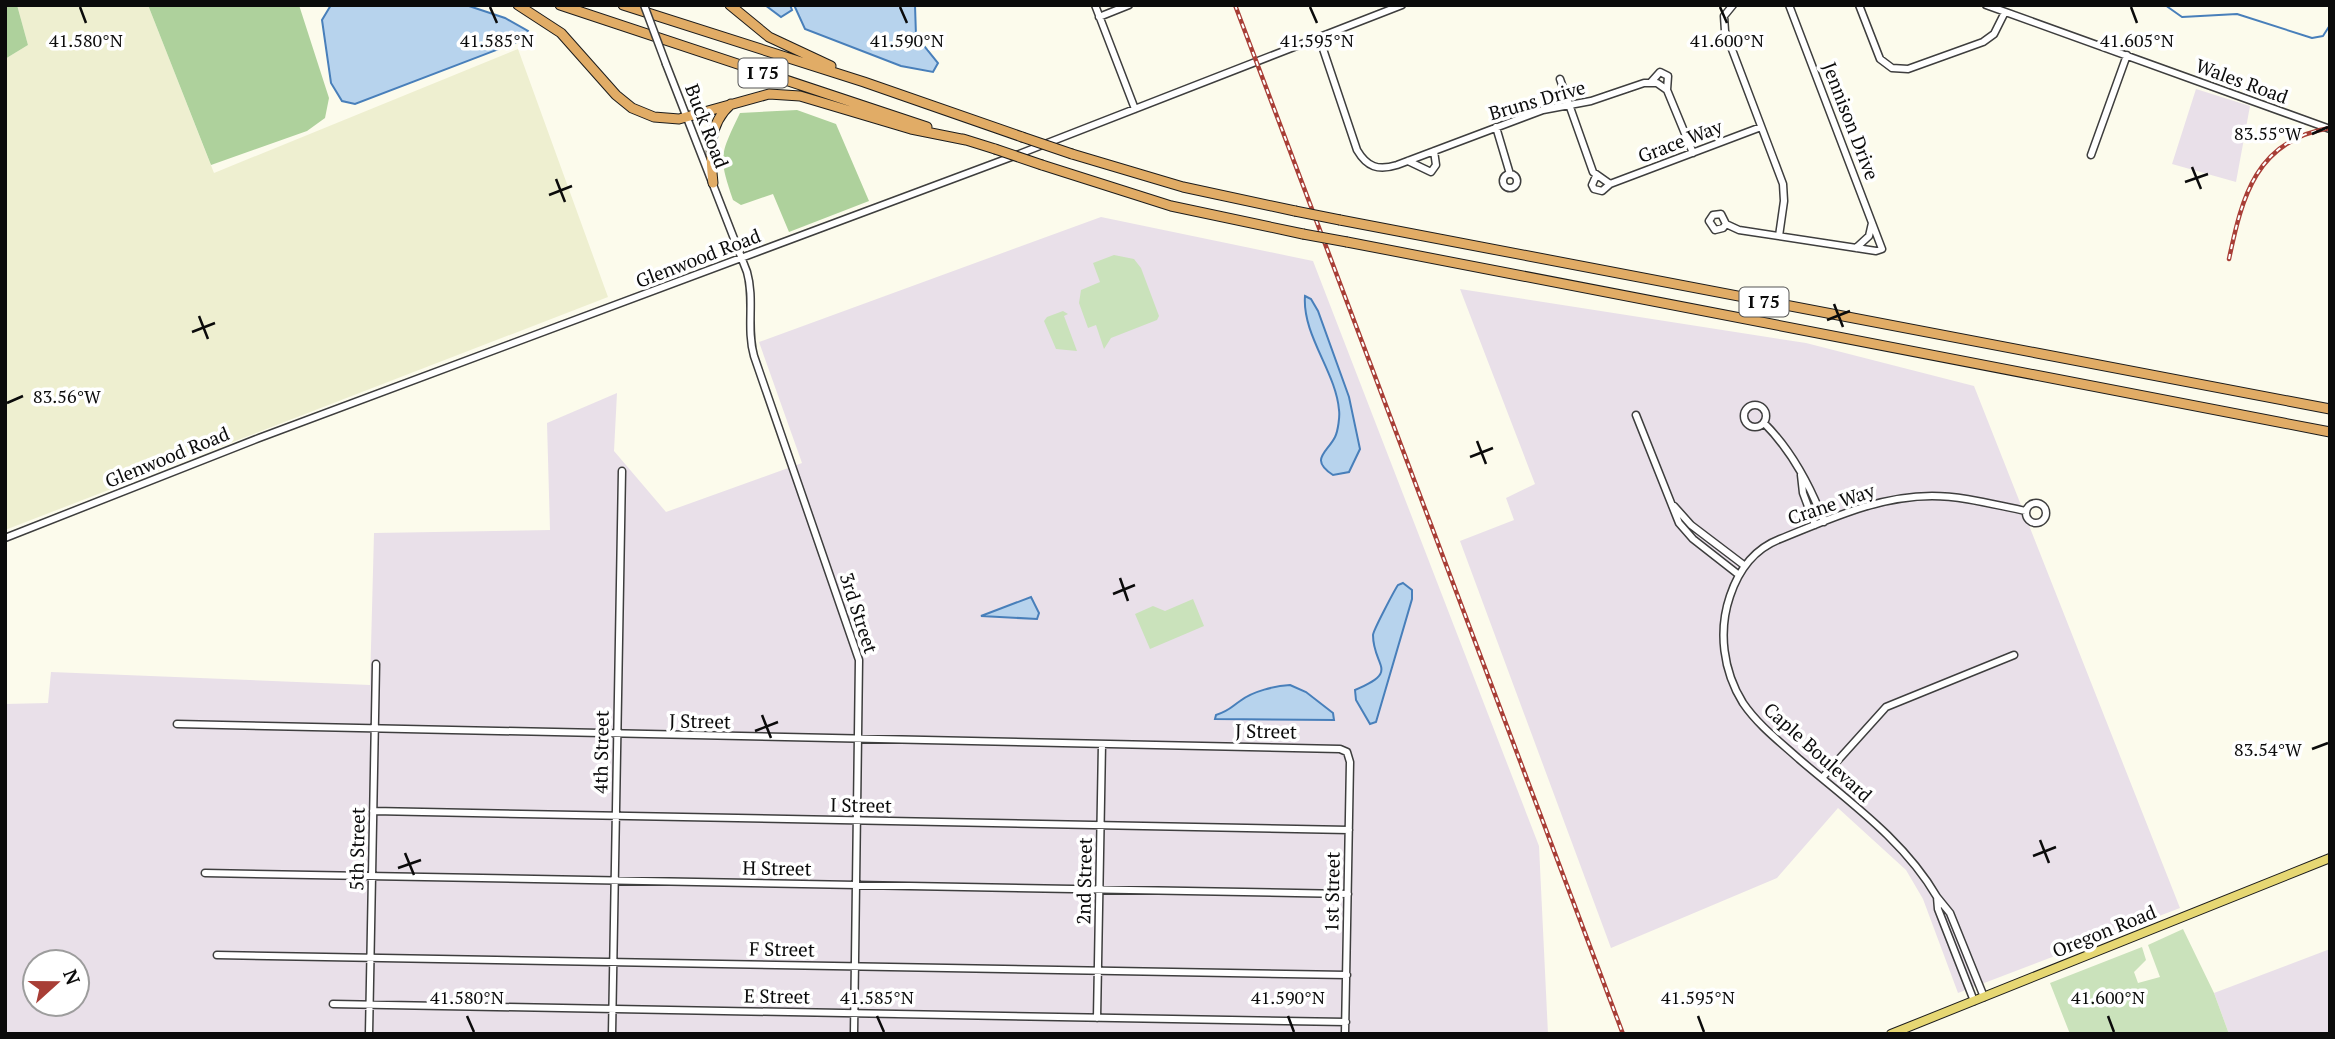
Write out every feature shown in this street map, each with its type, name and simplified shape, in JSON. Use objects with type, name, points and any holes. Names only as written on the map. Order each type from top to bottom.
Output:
[{"type":"highway","points":[[518,5],[561,33],[616,95],[632,107],[668,119],[686,117],[738,100],[769,94],[800,96],[911,129],[966,140]]},
{"type":"highway","name":"I 75","points":[[560,5],[1171,206],[1303,234],[2327,432]]},
{"type":"highway","name":"I 75","points":[[623,5],[864,82],[1072,154],[1183,187],[1340,220],[2330,407]]},
{"type":"highway","points":[[730,5],[769,37],[864,82]]},
{"type":"highway","points":[[713,183],[710,140],[724,111],[738,100]]},
{"type":"main road","name":"Oregon Road","points":[[1891,1034],[2330,858]]},
{"type":"street","name":"Buck Road","points":[[644,5],[742,258]]},
{"type":"street","points":[[1095,5],[1135,109]]},
{"type":"street","points":[[1099,16],[1129,5]]},
{"type":"street","name":"Glenwood Road","points":[[5,538],[267,435],[742,258],[1402,5]]},
{"type":"street","points":[[1733,5],[1724,16],[1725,31],[1783,184],[1784,201],[1779,236]]},
{"type":"street","name":"Jennison Drive","points":[[1789,5],[1881,249],[1855,248]]},
{"type":"street","points":[[1859,5],[1880,59],[1892,68],[1908,69],[1983,42],[1994,34],[2005,12]]},
{"type":"street","name":"Wales Road","points":[[1986,5],[2330,130]]},
{"type":"street","name":"Bruns Drive","points":[[1319,37],[1361,156],[1380,168],[1408,161],[1496,127],[1651,82]]},
{"type":"street","points":[[2091,155],[2127,55]]},
{"type":"street","points":[[1668,90],[1651,82],[1656,74],[1664,72],[1670,80],[1668,90],[1693,153]]},
{"type":"street","points":[[1560,79],[1596,176],[1609,184],[1602,191],[1594,189],[1593,181],[1596,176]]},
{"type":"street","points":[[1496,127],[1510,174]]},
{"type":"street","name":"Grace Way","points":[[1609,184],[1761,127]]},
{"type":"street","name":"Bruns Drive","points":[[1408,161],[1431,172],[1436,165],[1434,151]]},
{"type":"street","points":[[1726,224],[1739,230],[1855,248],[1869,236],[1872,222]]},
{"type":"street","name":"3rd Street","points":[[742,258],[751,290],[750,338],[754,356],[856,650],[860,670],[854,1034]]},
{"type":"street","points":[[1636,415],[1669,499],[1685,531],[1742,570]]},
{"type":"street","points":[[1764,423],[1781,442],[1811,488],[1824,522]]},
{"type":"street","name":"4th Street","points":[[612,1034],[622,471]]},
{"type":"street","points":[[1801,475],[1803,493],[1815,525]]},
{"type":"street","name":"Crane Way","points":[[1742,570],[1762,547],[1870,505],[1911,497],[1959,498],[2026,511]]},
{"type":"street","name":"Caple Boulevard","points":[[1742,570],[1727,606],[1724,631],[1725,655],[1732,681],[1758,721],[1905,852],[1950,913],[1984,997]]},
{"type":"street","points":[[1822,778],[1886,707],[2014,655]]},
{"type":"street","name":"5th Street","points":[[369,1034],[376,664]]},
{"type":"street","name":"J Street","points":[[177,724],[567,730],[618,735],[1329,748],[1347,752]]},
{"type":"street","name":"2nd Street","points":[[1097,1018],[1102,744]]},
{"type":"street","name":"1st Street","points":[[1345,1034],[1350,762],[1347,752]]},
{"type":"street","name":"I Street","points":[[373,811],[1349,830]]},
{"type":"street","name":"H Street","points":[[205,873],[1348,894]]},
{"type":"street","name":"Caple Boulevard","points":[[1937,897],[1938,909],[1974,1001]]},
{"type":"street","name":"F Street","points":[[217,955],[1346,975]]},
{"type":"street","name":"E Street","points":[[333,1004],[1346,1022]]},
{"type":"shaded area","points":[[2196,89],[2250,106],[2236,182],[2172,164]]},
{"type":"shaded area","points":[[1101,217],[1313,261],[1539,846],[1548,1034],[5,1034],[5,704],[48,703],[51,672],[370,685],[374,533],[550,530],[547,423],[617,393],[614,451],[666,512],[802,463],[759,342]]},
{"type":"shaded area","points":[[1460,289],[1806,343],[1974,386],[2180,908],[1958,993],[1923,899],[1906,870],[1838,808],[1777,878],[1611,948],[1460,541],[1514,520],[1506,498],[1535,484]]},
{"type":"shaded area","points":[[2330,949],[2330,1034],[2229,1034],[2214,993]]},
{"type":"green space","points":[[5,5],[17,5],[28,45],[5,59]]},
{"type":"green space","points":[[17,5],[148,5],[214,173],[518,49],[608,297],[5,530],[5,59],[28,45]]},
{"type":"green space","points":[[148,5],[299,5],[329,98],[325,118],[307,131],[211,165]]},
{"type":"green space","points":[[797,110],[836,124],[869,201],[789,232],[773,194],[741,205],[733,200],[723,156],[740,113]]},
{"type":"green space","points":[[1114,255],[1134,259],[1141,268],[1159,316],[1157,320],[1111,338],[1104,349],[1096,325],[1088,328],[1079,303],[1081,290],[1100,282],[1093,263]]},
{"type":"green space","points":[[1063,311],[1068,314],[1064,316],[1077,351],[1056,349],[1044,321],[1047,317]]},
{"type":"green space","points":[[1193,599],[1204,626],[1150,649],[1135,614],[1153,606],[1165,611]]},
{"type":"green space","points":[[2183,929],[2214,993],[2229,1034],[2070,1034],[2050,983],[2142,947],[2146,960],[2134,972],[2138,983],[2160,977],[2148,945]]},
{"type":"water","points":[[331,5],[466,5],[505,18],[528,31],[525,39],[355,104],[342,101],[331,83],[322,20]]},
{"type":"water","points":[[765,5],[790,5],[792,10],[781,17]]},
{"type":"water","points":[[794,5],[915,5],[916,36],[938,63],[933,72],[901,66],[805,29]]},
{"type":"water","points":[[1305,296],[1311,299],[1318,311],[1349,397],[1360,449],[1349,472],[1333,475],[1322,465],[1322,456],[1336,434],[1339,410],[1337,396],[1309,325]]},
{"type":"water","points":[[1403,583],[1412,590],[1412,599],[1376,722],[1370,724],[1356,700],[1355,690],[1381,673],[1373,635],[1398,585]]},
{"type":"water","points":[[1031,597],[1039,613],[1037,619],[981,616]]},
{"type":"water","points":[[1290,685],[1306,692],[1333,713],[1334,720],[1215,719],[1216,715],[1227,711],[1251,694]]},
{"type":"waterway","points":[[2165,5],[2182,17],[2237,14],[2312,38],[2323,36],[2330,25]]},
{"type":"railway","points":[[1235,5],[1623,1034]]},
{"type":"railway","points":[[2229,259],[2247,193],[2269,158],[2285,145],[2305,135],[2330,128]]}]
